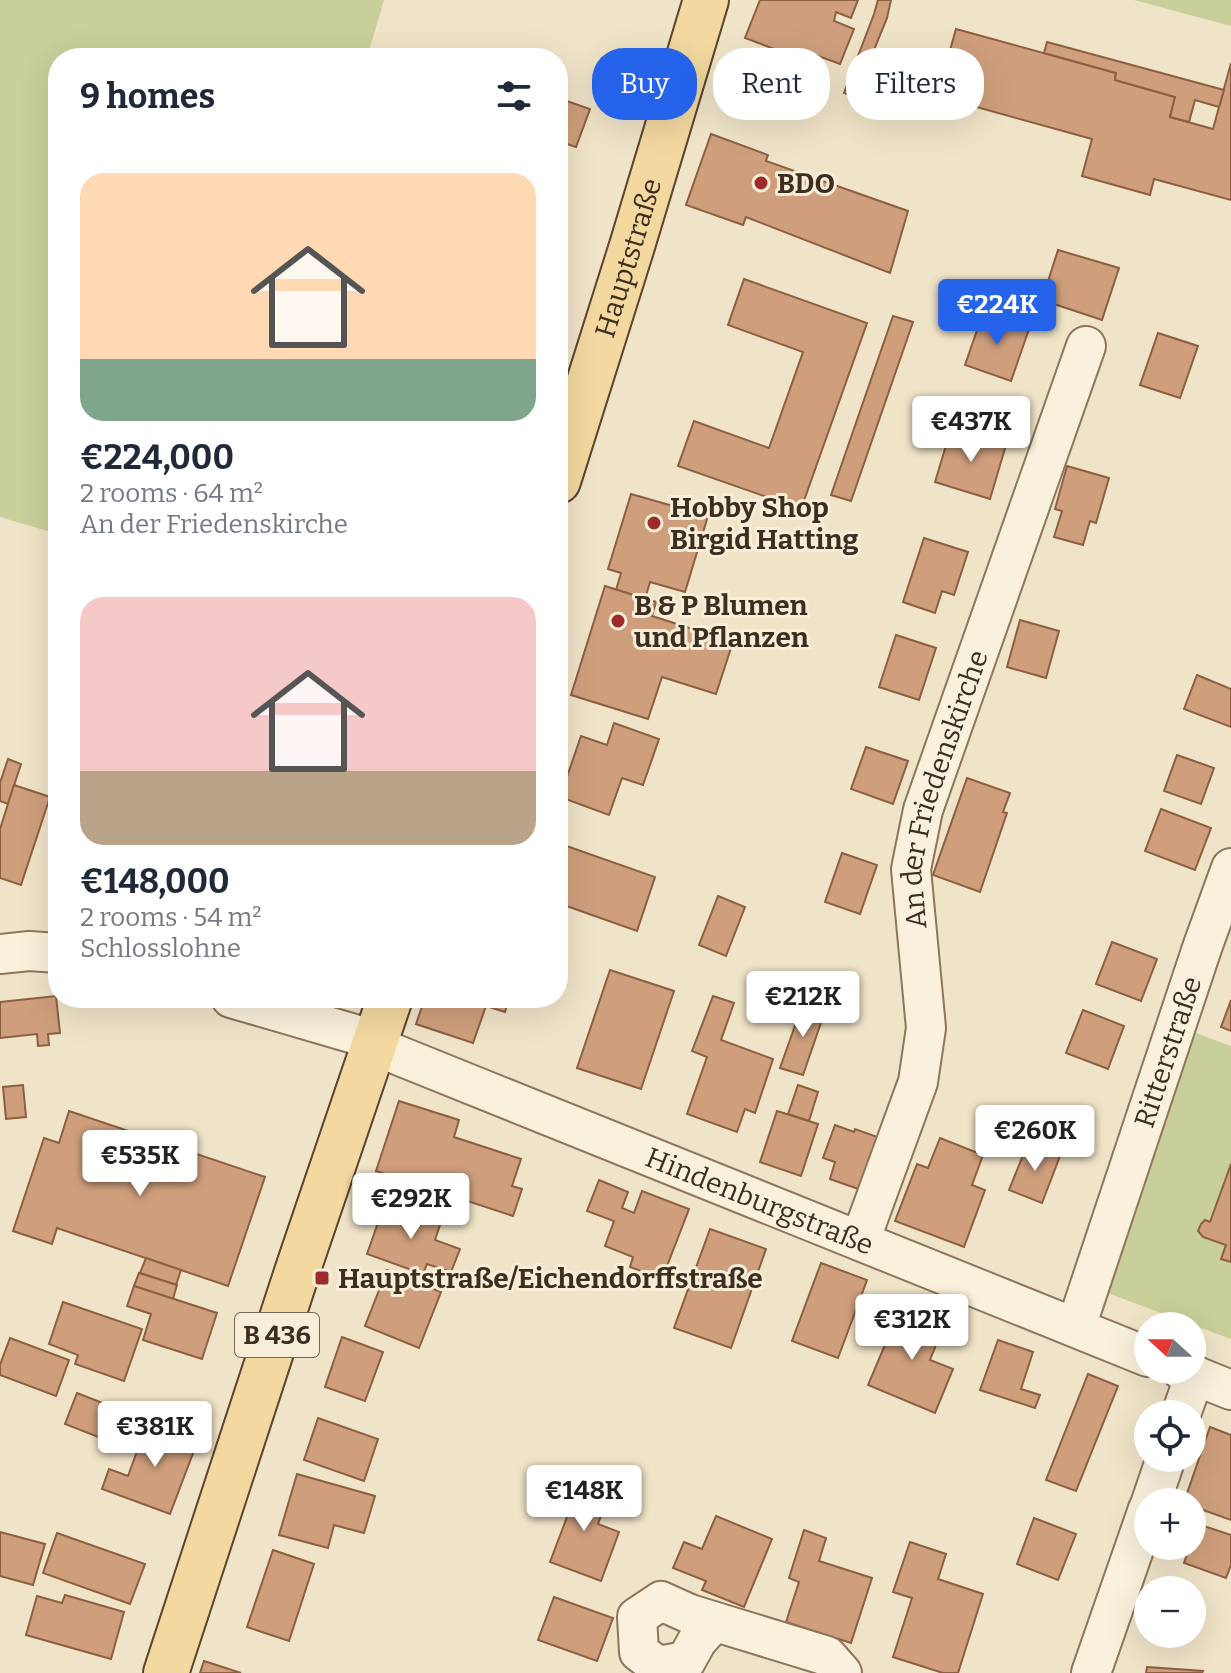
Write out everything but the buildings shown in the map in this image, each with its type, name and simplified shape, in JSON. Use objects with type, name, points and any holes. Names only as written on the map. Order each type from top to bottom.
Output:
[{"type":"main road","name":"Hauptstraße","points":[[568,449],[701,16]]},
{"type":"main road","name":"B 436","points":[[166,1673],[386,1008]]},
{"type":"street","name":"An der Friedenskirche","points":[[860,1241],[918,1082],[926,1028],[911,869],[923,810],[1086,346]]},
{"type":"street","name":"Ritterstraße","points":[[1076,1327],[1231,868]]},
{"type":"street","points":[[0,954],[48,952]]},
{"type":"street","name":"Hindenburgstraße","points":[[265,1008],[375,1040],[385,1050],[1134,1351]]},
{"type":"street","points":[[1206,1380],[1231,1390]]},
{"type":"street","points":[[1091,1673],[1134,1549]]},
{"type":"street","points":[[714,1622],[827,1656],[842,1673]]},
{"type":"green space","points":[[0,0],[384,0],[370,48],[48,48],[48,531],[0,517]]},
{"type":"green space","points":[[1134,0],[1231,0],[1231,26]]},
{"type":"green space","points":[[1190,1031],[1231,1046],[1231,1339],[1206,1330],[1206,1312],[1158,1312],[1102,1291]]},
{"type":"place","name":"BDO","points":[[761,183]]},
{"type":"place","name":"Hobby Shop Birgid Hatting","points":[[654,523]]},
{"type":"place","name":"B & P Blumen und Pflanzen","points":[[618,621]]},
{"type":"place","name":"Hauptstraße/Eichendorffstraße","points":[[322,1278]]}]
